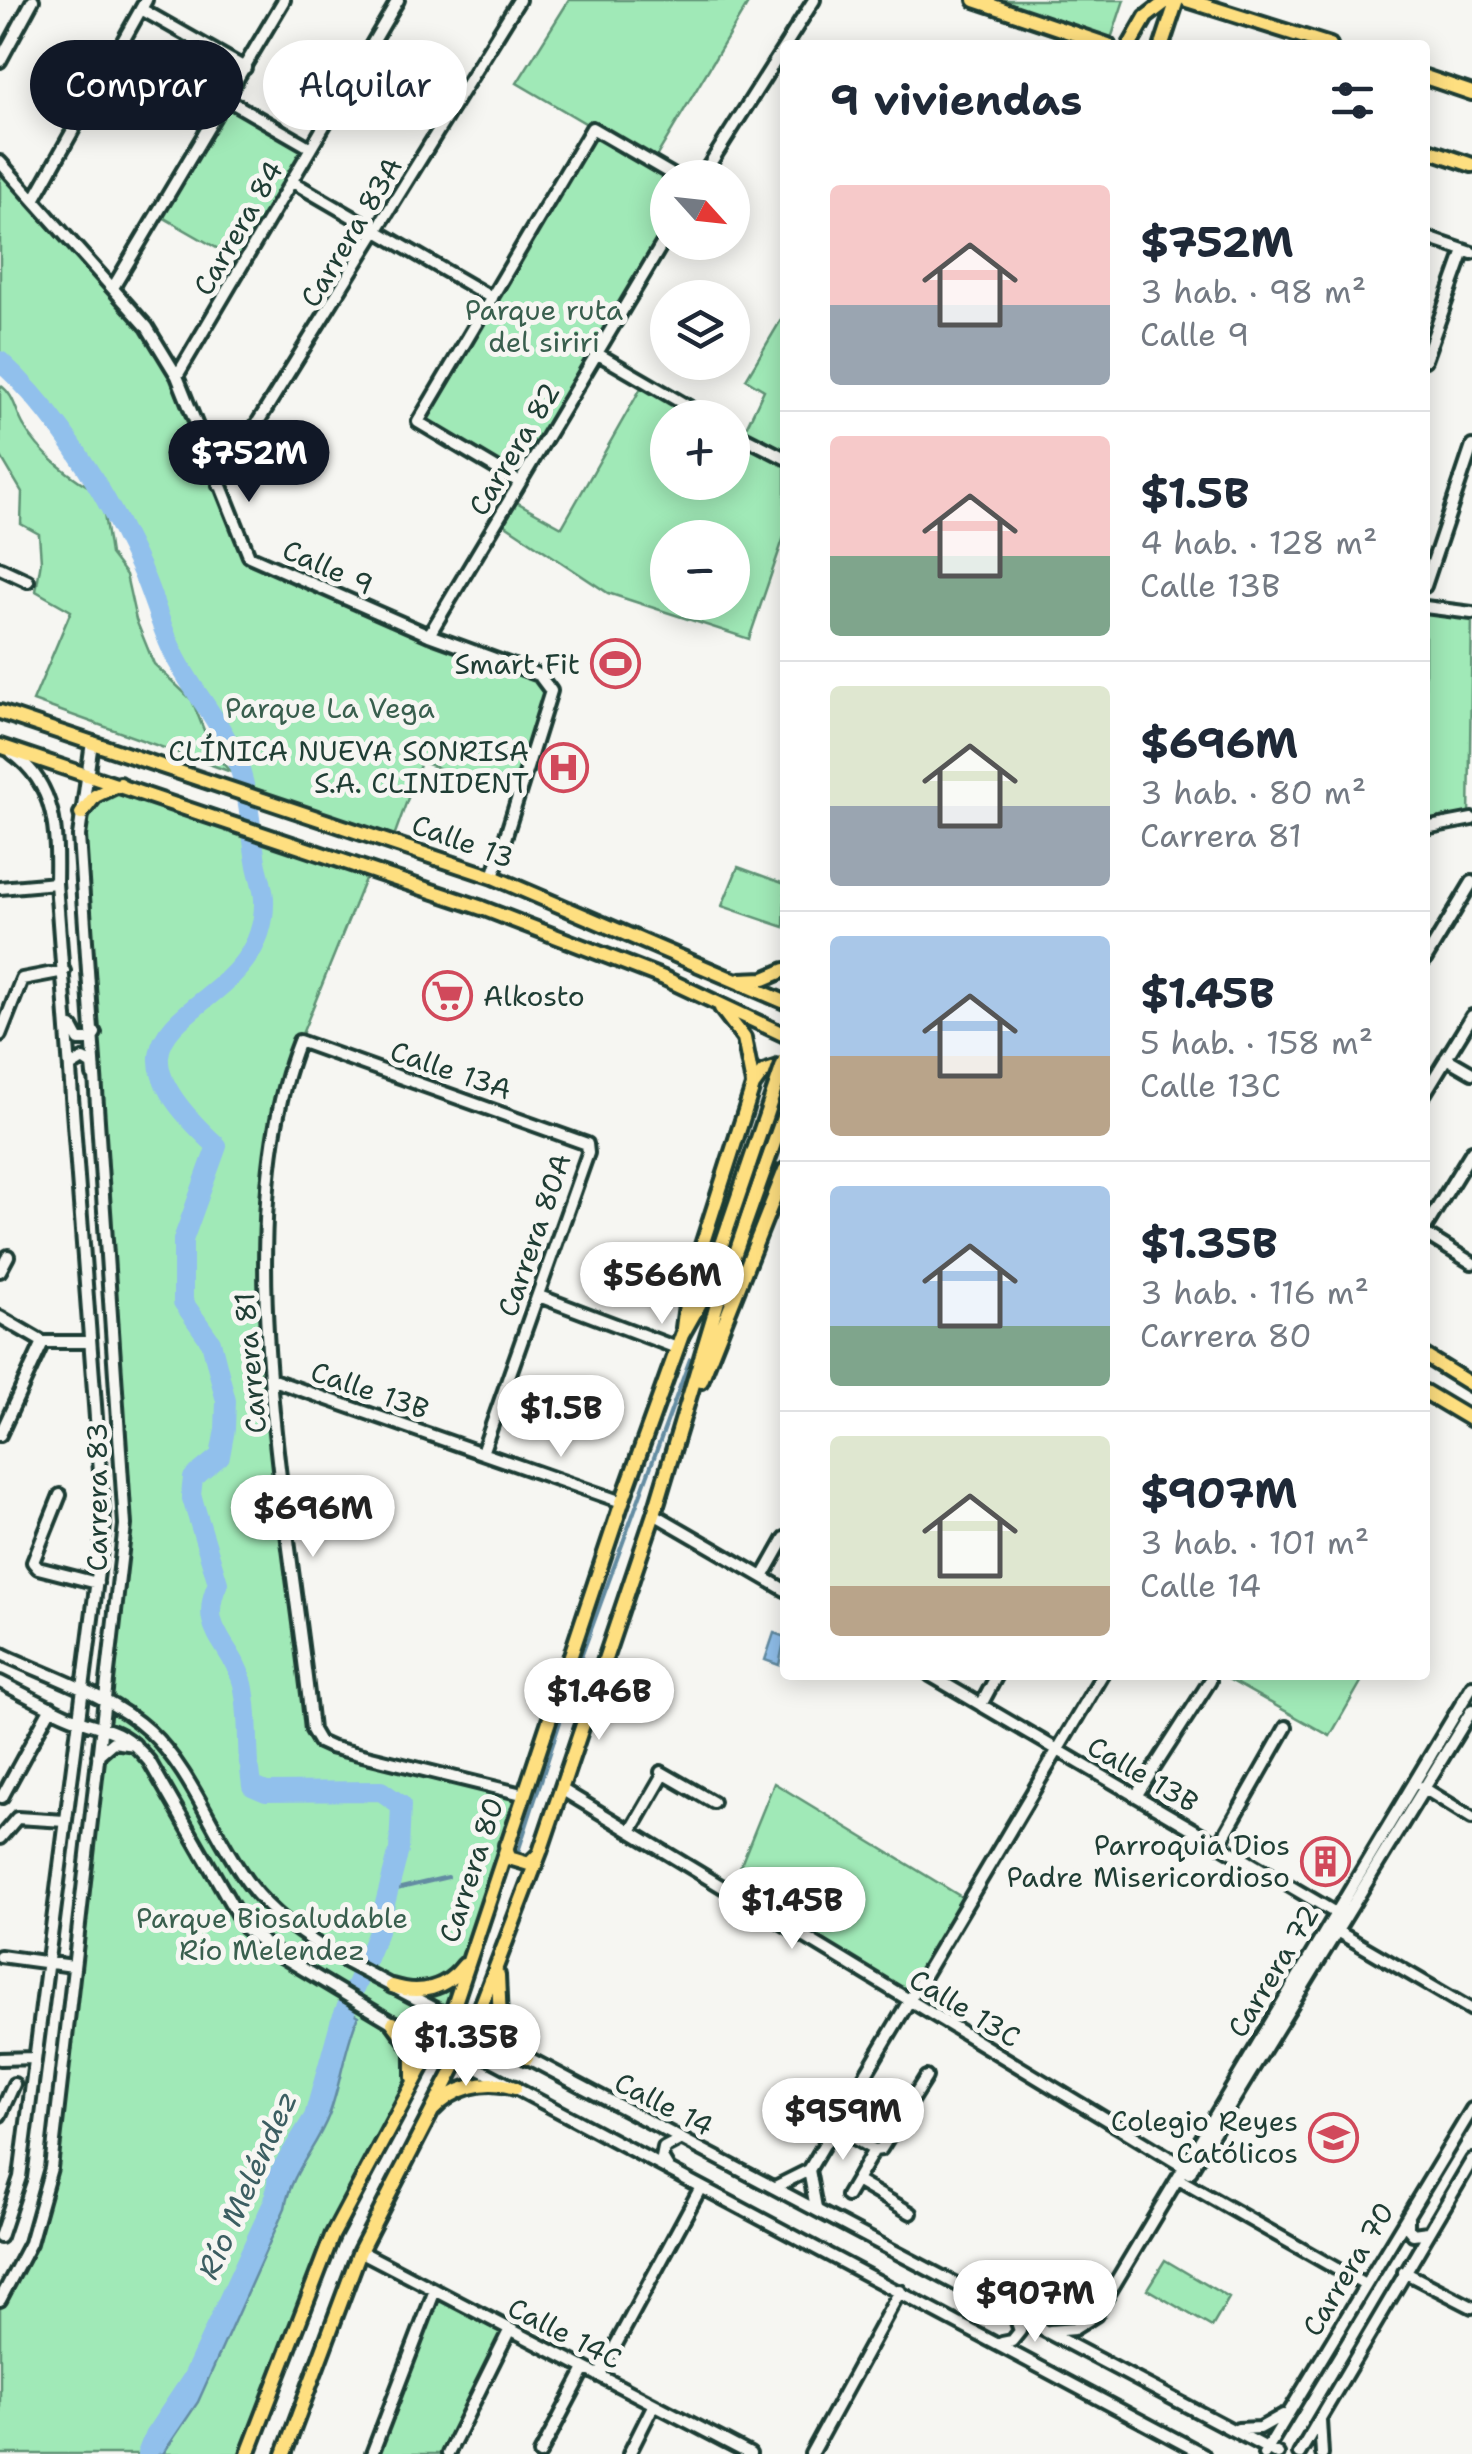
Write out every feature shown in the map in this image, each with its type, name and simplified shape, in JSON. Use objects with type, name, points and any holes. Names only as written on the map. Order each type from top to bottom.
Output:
[{"type":"main road","points":[[975,0],[1092,40]]},
{"type":"main road","points":[[1133,40],[1146,17],[1168,0]]},
{"type":"main road","points":[[1164,40],[1177,0]]},
{"type":"main road","points":[[1187,0],[1314,40]]},
{"type":"main road","points":[[1048,26],[1063,40]]},
{"type":"main road","points":[[1430,79],[1472,93]]},
{"type":"main road","points":[[1430,151],[1472,165]]},
{"type":"main road","name":"Calle 13","points":[[0,712],[493,877],[780,1000]]},
{"type":"main road","name":"Calle 13","points":[[2,746],[482,908],[655,974],[780,1033]]},
{"type":"main road","points":[[81,814],[95,796],[120,784]]},
{"type":"main road","points":[[729,978],[752,980],[780,972]]},
{"type":"main road","points":[[711,1001],[744,1038],[753,1086]]},
{"type":"main road","points":[[680,1341],[688,1289],[753,1086],[763,1072],[780,1064]]},
{"type":"main road","name":"Carrera 80","points":[[248,2454],[332,2236],[449,2017],[622,1502],[680,1341],[704,1294],[780,1076]]},
{"type":"main road","name":"Carrera 80","points":[[290,2452],[360,2252],[424,2119],[460,2057],[540,1852],[654,1514],[720,1298],[780,1126]]},
{"type":"main road","points":[[676,1438],[780,1199]]},
{"type":"main road","points":[[1430,1359],[1472,1385]]},
{"type":"main road","points":[[1430,1395],[1472,1420]]},
{"type":"main road","points":[[507,1842],[509,1858],[518,1864],[534,1861],[540,1852]]},
{"type":"main road","points":[[392,1986],[409,1990],[436,1987],[458,1973],[472,1950]]},
{"type":"main road","points":[[500,1958],[496,1988],[500,2021],[526,2058]]},
{"type":"main road","points":[[393,2022],[406,2035],[414,2058],[408,2094]]},
{"type":"main road","points":[[424,2119],[448,2097],[467,2087],[495,2084],[515,2088]]},
{"type":"street","points":[[0,61],[34,0]]},
{"type":"street","points":[[243,71],[284,0]]},
{"type":"street","name":"Carrera 84","points":[[177,376],[398,0]]},
{"type":"street","name":"Carrera 83A","points":[[219,485],[518,0]]},
{"type":"street","points":[[789,40],[814,0]]},
{"type":"street","points":[[36,198],[144,5],[245,68]]},
{"type":"street","points":[[712,160],[780,54]]},
{"type":"street","points":[[243,109],[311,148]]},
{"type":"street","points":[[519,482],[418,422],[592,128],[650,162]]},
{"type":"street","points":[[114,286],[207,130]]},
{"type":"street","name":"Calle 9","points":[[0,162],[114,286],[177,376],[248,556],[429,635],[539,675],[549,684],[551,691],[493,877]]},
{"type":"street","points":[[292,181],[492,298]]},
{"type":"street","points":[[1430,238],[1468,252],[1430,347]]},
{"type":"street","name":"Carrera 82","points":[[429,635],[653,260]]},
{"type":"street","points":[[598,354],[677,400]]},
{"type":"street","points":[[750,440],[780,455]]},
{"type":"street","points":[[1430,571],[1472,446]]},
{"type":"street","points":[[0,568],[28,580]]},
{"type":"street","points":[[1430,608],[1472,614]]},
{"type":"street","name":"Carrera 83","points":[[0,2300],[30,2243],[51,2168],[125,1525],[79,836],[92,742]]},
{"type":"street","name":"Carrera 83","points":[[0,2237],[20,2178],[104,1525],[56,883],[57,838],[41,783],[2,746]]},
{"type":"street","points":[[1430,827],[1472,820]]},
{"type":"street","points":[[57,838],[79,836]]},
{"type":"street","points":[[1430,952],[1472,882]]},
{"type":"street","points":[[0,888],[56,883]]},
{"type":"street","points":[[0,1035],[22,978],[64,971]]},
{"type":"street","points":[[68,1012],[78,1040],[86,1041],[95,1033]]},
{"type":"street","points":[[1430,1085],[1472,1016]]},
{"type":"street","name":"Calle 13A","points":[[299,1040],[587,1144]]},
{"type":"street","name":"Carrera 81","points":[[299,1040],[279,1099],[264,1255],[273,1380],[312,1730],[319,1742],[522,1794]]},
{"type":"street","points":[[1446,1058],[1472,1073]]},
{"type":"street","points":[[70,1067],[78,1059],[88,1061],[98,1089]]},
{"type":"street","name":"Carrera 80A","points":[[482,1454],[588,1153],[587,1144]]},
{"type":"street","points":[[1430,1222],[1472,1150]]},
{"type":"street","points":[[1430,1234],[1472,1263]]},
{"type":"street","points":[[0,1272],[8,1256]]},
{"type":"street","points":[[539,1296],[680,1341]]},
{"type":"street","points":[[0,1317],[43,1342],[90,1342]]},
{"type":"street","points":[[0,1435],[43,1342]]},
{"type":"street","name":"Calle 13B","points":[[273,1380],[622,1502]]},
{"type":"street","points":[[60,1496],[33,1562],[38,1568],[97,1584]]},
{"type":"street","points":[[654,1514],[780,1587]]},
{"type":"street","points":[[104,1525],[114,1536],[125,1525]]},
{"type":"street","points":[[762,1577],[780,1546]]},
{"type":"street","points":[[100,1562],[112,1553],[121,1559],[122,1567]]},
{"type":"street","name":"Calle 14","points":[[0,1653],[104,1702],[142,1725],[174,1760],[261,1899],[294,1929],[337,1957],[1049,2331],[1269,2452]]},
{"type":"street","name":"Calle 13B","points":[[938,1680],[1334,1912]]},
{"type":"street","points":[[981,1705],[994,1680]]},
{"type":"street","points":[[775,2187],[809,2170],[1099,1680]]},
{"type":"street","points":[[1136,1796],[1210,1681]]},
{"type":"street","name":"Calle 14","points":[[0,1682],[78,1719],[118,1730],[136,1745],[234,1915],[278,1954],[393,2022],[1202,2454]]},
{"type":"street","name":"Carrera 72","points":[[1049,2331],[1074,2329],[1096,2315],[1469,1706],[1472,1686]]},
{"type":"street","points":[[2,1797],[51,1708]]},
{"type":"street","points":[[1220,1845],[1286,1726]]},
{"type":"street","points":[[97,1756],[113,1742],[136,1745]]},
{"type":"street","points":[[632,1832],[662,1772],[713,1802]]},
{"type":"street","points":[[1419,1786],[1472,1818]]},
{"type":"street","name":"Carrera 72","points":[[1332,1928],[1334,1912],[1419,1786]]},
{"type":"street","name":"Calle 13C","points":[[561,1789],[1187,2168]]},
{"type":"street","points":[[0,1838],[16,1818],[65,1820]]},
{"type":"street","points":[[1332,1928],[1472,2010]]},
{"type":"street","points":[[0,1956],[73,1966]]},
{"type":"street","points":[[0,2059],[34,2058]]},
{"type":"street","points":[[847,2196],[874,2150],[884,2147],[926,2077]]},
{"type":"street","points":[[0,2115],[14,2084]]},
{"type":"street","name":"Carrera 70","points":[[1269,2452],[1296,2398],[1472,2108]]},
{"type":"street","points":[[834,2128],[874,2150]]},
{"type":"street","points":[[671,2170],[662,2158],[664,2148],[672,2140],[687,2142]]},
{"type":"street","name":"Carrera 70","points":[[1299,2454],[1472,2160]]},
{"type":"street","points":[[809,2170],[816,2208]]},
{"type":"street","points":[[1180,2180],[1365,2285]]},
{"type":"street","points":[[856,2181],[911,2213]]},
{"type":"street","points":[[599,2376],[701,2187]]},
{"type":"street","points":[[1408,2214],[1408,2228],[1413,2234],[1427,2233],[1432,2227]]},
{"type":"street","name":"Calle 14C","points":[[360,2252],[750,2454]]},
{"type":"street","points":[[1404,2272],[1472,2307]]},
{"type":"street","points":[[372,2454],[435,2290]]},
{"type":"street","points":[[812,2454],[900,2291]]},
{"type":"street","points":[[996,2342],[1008,2342],[1018,2335],[1020,2322],[1012,2312]]},
{"type":"street","points":[[448,2454],[510,2329]]},
{"type":"street","points":[[540,2454],[585,2368]]},
{"type":"street","points":[[1230,2428],[1267,2425],[1296,2398]]},
{"type":"street","points":[[629,2454],[654,2404]]},
{"type":"street","points":[[1322,2454],[1319,2436],[1324,2410]]},
{"type":"green space","name":"Parque ruta del siriri","points":[[569,0],[750,0],[654,160],[650,160],[651,260],[519,482],[418,422],[590,126],[517,83]]},
{"type":"green space","points":[[975,0],[1124,0],[1111,40],[1094,40]]},
{"type":"green space","points":[[243,109],[263,120],[263,130],[280,130],[311,148],[243,263],[159,215],[208,130],[243,130]]},
{"type":"green space","name":"Parque La Vega","points":[[0,162],[114,286],[177,376],[249,556],[549,683],[519,795],[421,762],[392,842],[246,792],[235,754],[175,657],[142,572],[101,494],[110,554],[126,575],[136,620],[154,664],[192,700],[213,753],[231,772],[33,701],[71,611],[36,591],[41,561],[39,534],[21,524],[22,492],[0,455],[0,385],[38,446],[68,473],[101,493],[61,429],[0,361]]},
{"type":"green space","points":[[780,321],[780,549],[749,639],[691,620],[750,620],[750,520],[650,520],[650,607],[608,593],[498,520],[509,498],[562,527],[645,381],[678,400],[650,400],[650,500],[750,500],[750,419],[764,390],[748,380],[750,372]]},
{"type":"green space","points":[[1430,608],[1472,614],[1469,820],[1430,827]]},
{"type":"green space","name":"Parque Biosaludable Río Melendez","points":[[111,787],[369,869],[283,1081],[264,1255],[306,1671],[319,1742],[522,1794],[462,1982],[332,2237],[248,2454],[0,2454],[0,2300],[41,2214],[122,1567],[81,814]]},
{"type":"green space","points":[[738,867],[780,882],[780,926],[722,906]]},
{"type":"green space","points":[[1230,1680],[1362,1680],[1330,1736]]},
{"type":"green space","points":[[774,1783],[968,1901],[909,2000],[730,1892]]},
{"type":"green space","points":[[1165,2260],[1229,2298],[1212,2327],[1147,2289]]},
{"type":"green space","points":[[435,2290],[510,2329],[448,2454],[372,2454]]},
{"type":"water","points":[[774,1633],[780,1635],[779,1665],[765,1660]]},
{"type":"water","points":[[350,2011],[358,2016],[324,2127],[293,2183],[198,2402],[163,2454],[153,2454],[189,2394],[276,2208],[284,2174],[318,2120]]},
{"type":"waterway","points":[[0,361],[43,406],[97,484],[140,567],[173,652],[229,743],[246,795],[264,898],[257,939],[237,970],[184,1016],[165,1039],[159,1065],[174,1100],[217,1146],[183,1240],[183,1302],[211,1342],[226,1401],[225,1429],[220,1456],[193,1478],[191,1495],[218,1583],[212,1599],[213,1625],[243,1684],[249,1763]]},
{"type":"waterway","points":[[517,1855],[581,1657],[690,1359]]},
{"type":"waterway","name":"Río Meléndez","points":[[147,2454],[154,2436],[192,2379],[274,2201],[278,2175],[314,2117],[340,2023],[377,1934],[399,1850],[401,1805],[381,1791],[266,1792],[252,1786],[250,1770]]},
{"type":"waterway","points":[[388,1891],[448,1877]]},
{"type":"place","name":"Smart Fit","points":[[615,664]]},
{"type":"place","name":"CLÍNICA NUEVA SONRISA S.A. CLINIDENT","points":[[564,767]]},
{"type":"place","name":"Alkosto","points":[[448,996]]},
{"type":"place","name":"Parroquia Dios Padre Misericordioso","points":[[1325,1861]]},
{"type":"place","name":"Colegio Reyes Católicos","points":[[1333,2137]]}]
